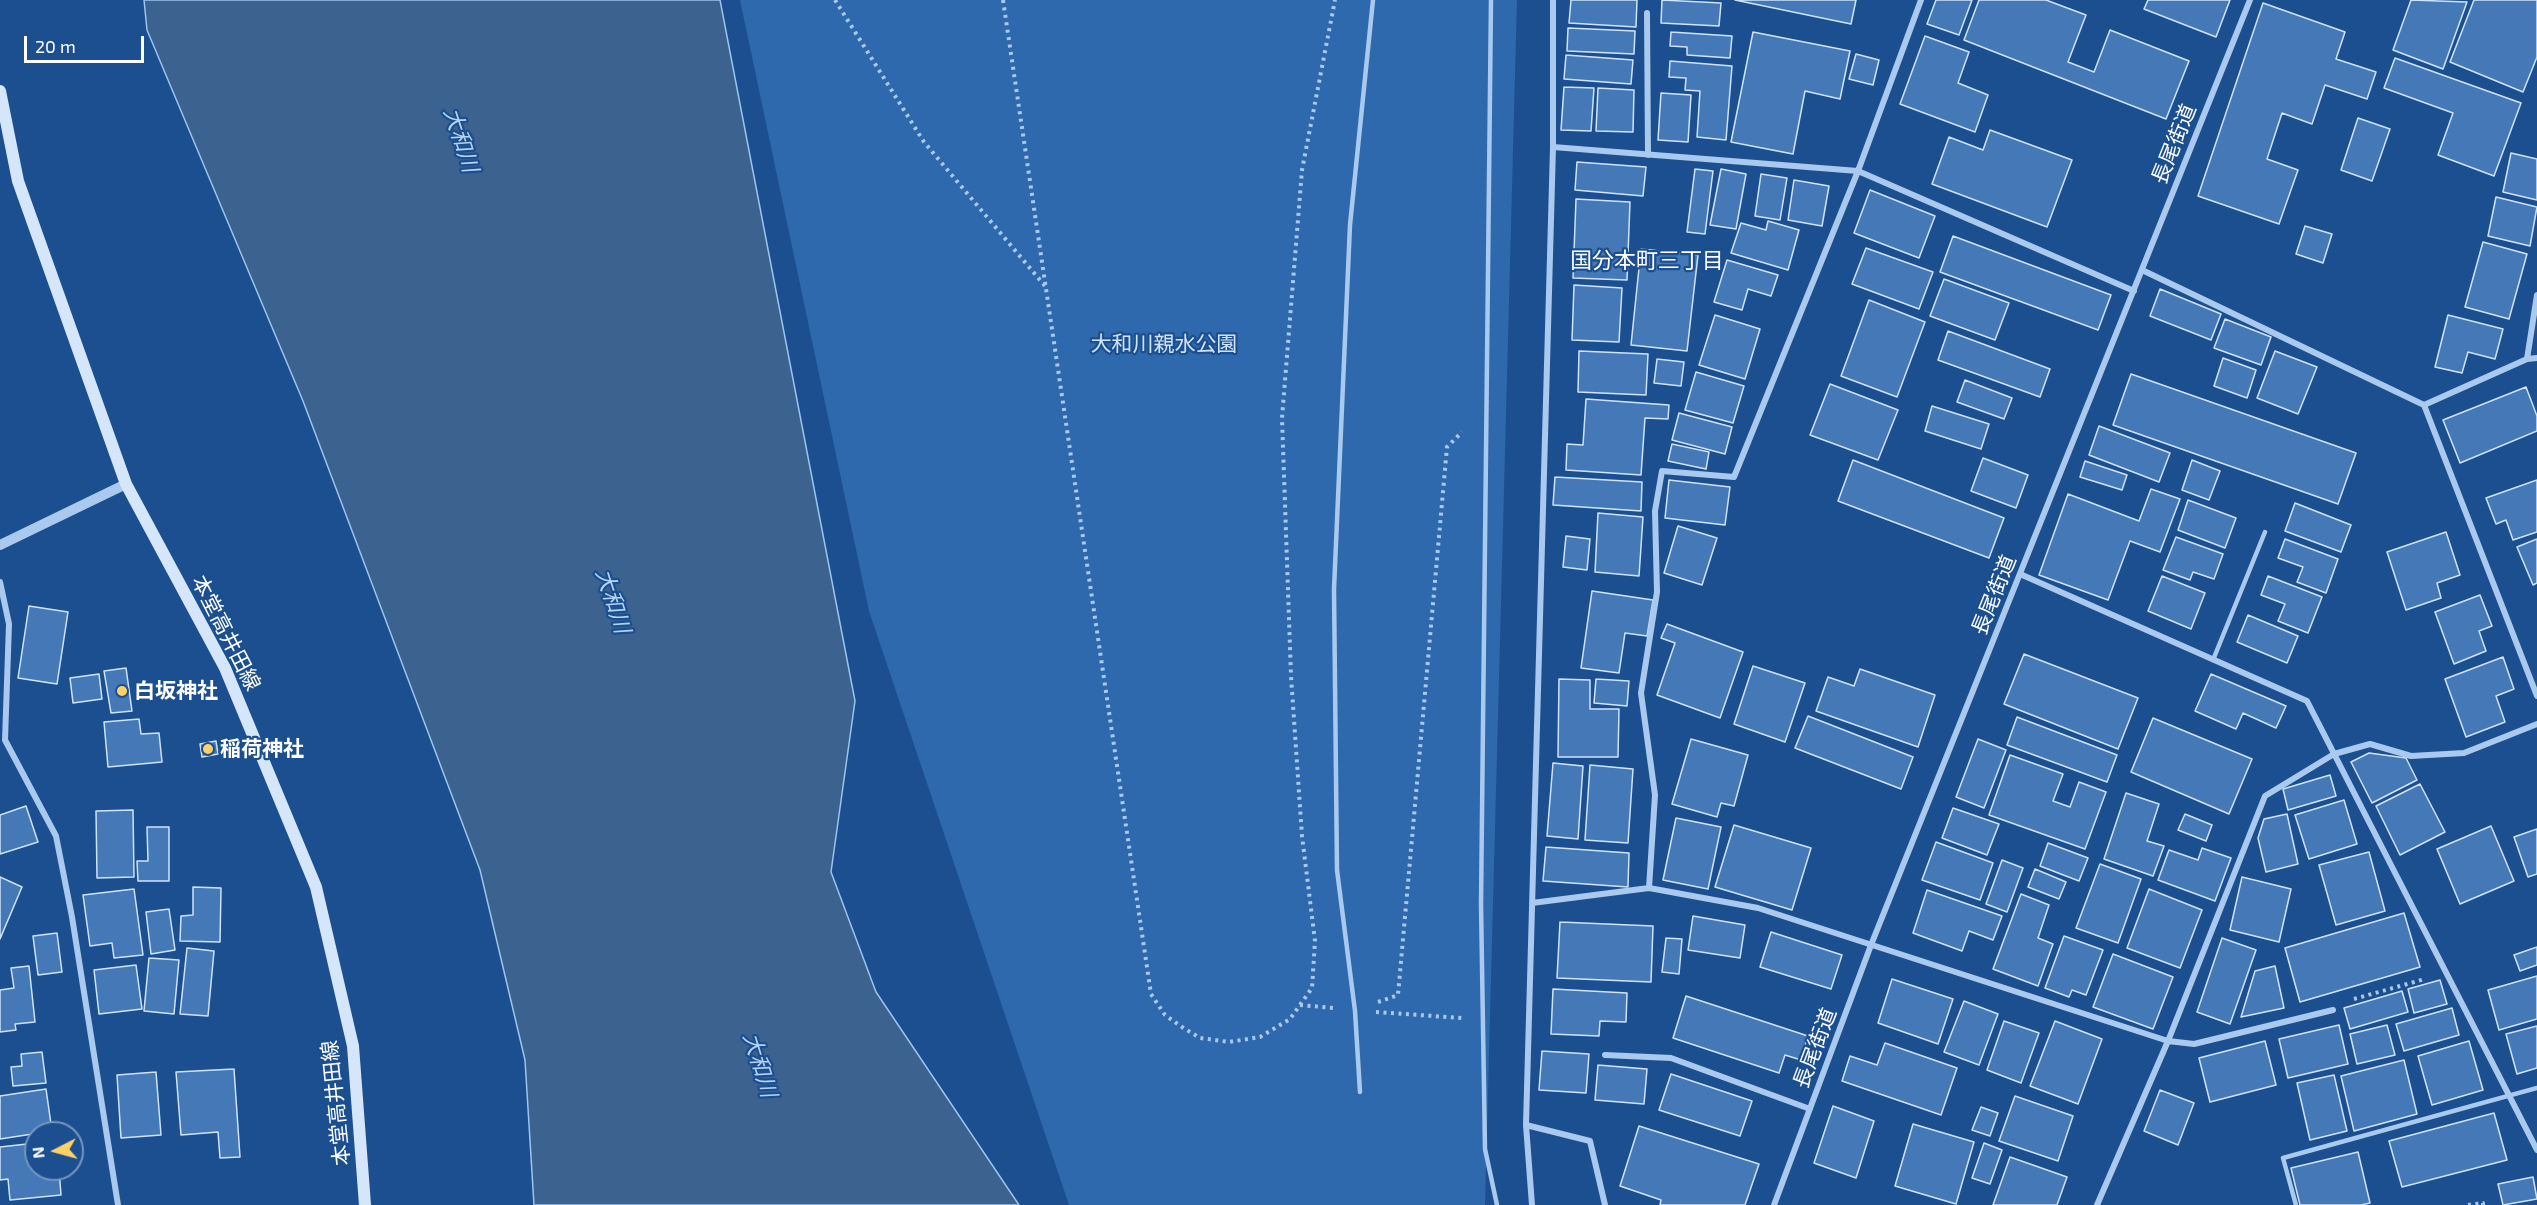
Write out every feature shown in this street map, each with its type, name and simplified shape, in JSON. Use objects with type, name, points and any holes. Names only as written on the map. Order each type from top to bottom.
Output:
[{"type":"main road","name":"本堂高井田線","points":[[0,91],[18,180],[126,484],[225,668],[316,887],[352,1046],[365,1205]]},
{"type":"street","points":[[1532,1205],[1526,1125],[1553,147],[1553,0]]},
{"type":"street","points":[[1649,888],[1655,795],[1641,693],[1657,592],[1655,511],[1662,471],[1734,477],[1858,171],[1921,0]]},
{"type":"street","name":"長尾街道","points":[[1774,1205],[1871,945],[2250,0]]},
{"type":"street","points":[[1647,13],[1648,155]]},
{"type":"street","points":[[1553,147],[1858,171],[2134,291]]},
{"type":"street","points":[[2142,270],[2424,405],[2537,696]]},
{"type":"street","points":[[2528,359],[2537,296]]},
{"type":"street","points":[[2424,405],[2528,359],[2537,358]]},
{"type":"street","points":[[0,545],[126,484]]},
{"type":"street","points":[[2020,574],[2307,701],[2537,1150]]},
{"type":"street","points":[[0,582],[9,624],[5,740],[56,836],[72,917],[118,1205]]},
{"type":"street","points":[[2097,1205],[2168,1041],[2265,796],[2334,754],[2370,744],[2411,756],[2464,753],[2537,724]]},
{"type":"street","points":[[1532,903],[1649,888],[1758,908],[2168,1041],[2194,1044],[2333,1010]]},
{"type":"street","points":[[1605,1055],[1671,1058],[1810,1109]]},
{"type":"street","points":[[1526,1125],[1590,1141],[1605,1205]]},
{"type":"lane","points":[[1360,1092],[1355,1011],[1336,870],[1334,589],[1350,225],[1373,0]]},
{"type":"lane","points":[[1491,0],[1481,904],[1485,1149],[1497,1205]]},
{"type":"lane","points":[[2213,660],[2265,532]]},
{"type":"lane","points":[[2296,1205],[2283,1158],[2537,1088]]},
{"type":"path","points":[[835,0],[924,142],[1046,287]]},
{"type":"path","points":[[1003,0],[1151,994],[1166,1015],[1182,1027],[1200,1038],[1229,1042],[1260,1037],[1290,1019],[1312,988],[1315,941],[1302,836],[1291,676],[1282,417],[1302,170],[1335,0]]},
{"type":"path","points":[[1355,1011],[1398,995],[1447,447],[1486,409]]},
{"type":"path","points":[[2333,1010],[2332,1005],[2446,973]]},
{"type":"path","points":[[1300,1005],[1483,1019]]},
{"type":"path","points":[[2468,1205],[2483,1203],[2483,1205]]},
{"type":"green space","name":"大和川親水公園","points":[[740,0],[1517,0],[1485,1205],[1069,1205],[869,611]]},
{"type":"water","name":"大和川","points":[[144,0],[720,0],[855,701],[831,872],[876,992],[1019,1205],[534,1205],[525,1060],[480,870],[303,401],[147,30]]},
{"type":"building","points":[[1571,0],[1637,0],[1636,27],[1569,23]]},
{"type":"building","points":[[1662,0],[1721,3],[1719,26],[1661,23]]},
{"type":"building","points":[[1735,0],[1856,0],[1851,24]]},
{"type":"building","points":[[1936,0],[1972,0],[1959,35],[1927,24]]},
{"type":"building","points":[[1979,0],[2046,0],[2086,15],[2068,62],[2094,72],[2110,30],[2189,61],[2166,119],[1964,40]]},
{"type":"building","points":[[2148,0],[2230,0],[2216,37],[2144,9]]},
{"type":"building","points":[[2411,0],[2467,2],[2443,69],[2393,50]]},
{"type":"building","points":[[2474,0],[2537,0],[2537,57],[2523,92],[2450,62]]},
{"type":"building","points":[[2263,3],[2345,32],[2336,59],[2376,72],[2367,99],[2325,85],[2312,124],[2282,113],[2267,159],[2298,170],[2279,224],[2198,196]]},
{"type":"building","points":[[1568,28],[1635,31],[1634,54],[1567,51]]},
{"type":"building","points":[[1671,32],[1732,36],[1730,58],[1687,55],[1687,47],[1670,46]]},
{"type":"building","points":[[1753,32],[1850,51],[1840,99],[1805,91],[1793,154],[1731,142]]},
{"type":"building","points":[[1925,36],[1969,52],[1958,83],[1988,95],[1975,132],[1900,104]]},
{"type":"building","points":[[1856,54],[1879,60],[1873,85],[1849,79]]},
{"type":"building","points":[[1566,55],[1633,60],[1631,84],[1564,79]]},
{"type":"building","points":[[2395,58],[2521,103],[2494,176],[2438,155],[2453,113],[2384,88]]},
{"type":"building","points":[[1670,61],[1732,66],[1726,140],[1697,137],[1700,91],[1685,90],[1686,78],[1669,77]]},
{"type":"building","points":[[1564,87],[1594,88],[1591,131],[1561,130]]},
{"type":"building","points":[[1598,88],[1634,90],[1633,132],[1596,131]]},
{"type":"building","points":[[1661,93],[1691,95],[1688,142],[1658,140]]},
{"type":"building","points":[[2358,118],[2390,129],[2372,181],[2341,170]]},
{"type":"building","points":[[1990,130],[2072,160],[2047,227],[1932,184],[1949,137],[1983,150]]},
{"type":"building","points":[[2511,153],[2537,159],[2537,200],[2503,192]]},
{"type":"building","points":[[1577,162],[1646,167],[1643,196],[1575,190]]},
{"type":"building","points":[[1695,169],[1713,171],[1705,234],[1687,232]]},
{"type":"building","points":[[1721,169],[1746,174],[1736,229],[1710,225]]},
{"type":"building","points":[[1761,174],[1787,178],[1780,220],[1755,216]]},
{"type":"building","points":[[1794,180],[1829,186],[1822,226],[1788,220]]},
{"type":"building","points":[[1870,190],[1935,216],[1919,258],[1854,233]]},
{"type":"building","points":[[2496,197],[2537,207],[2530,246],[2488,236]]},
{"type":"building","points":[[1576,199],[1630,202],[1627,280],[1573,278]]},
{"type":"building","points":[[1768,221],[1799,230],[1788,270],[1731,253],[1741,223],[1766,230]]},
{"type":"building","points":[[2305,226],[2332,234],[2323,263],[2296,254]]},
{"type":"building","points":[[1953,236],[2111,295],[2098,330],[1940,272]]},
{"type":"building","points":[[2483,242],[2527,254],[2509,319],[2465,307]]},
{"type":"building","points":[[1866,248],[1933,272],[1919,309],[1852,284]]},
{"type":"building","points":[[1641,249],[1698,255],[1687,351],[1631,345]]},
{"type":"building","points":[[1727,260],[1778,275],[1771,296],[1748,289],[1742,310],[1714,302]]},
{"type":"building","points":[[1944,279],[2009,303],[1995,340],[1930,316]]},
{"type":"building","points":[[1574,285],[1622,288],[1619,342],[1572,340]]},
{"type":"building","points":[[2160,289],[2221,314],[2211,340],[2150,316]]},
{"type":"building","points":[[1869,300],[1925,322],[1897,397],[1841,376]]},
{"type":"building","points":[[1715,315],[1760,329],[1745,379],[1699,365]]},
{"type":"building","points":[[2448,315],[2503,329],[2495,359],[2468,352],[2462,373],[2435,367]]},
{"type":"building","points":[[2225,319],[2271,337],[2261,365],[2214,348]]},
{"type":"building","points":[[1948,331],[2050,369],[2040,397],[1938,360]]},
{"type":"building","points":[[1579,351],[1648,354],[1646,395],[1578,392]]},
{"type":"building","points":[[2275,351],[2317,367],[2298,414],[2257,398]]},
{"type":"building","points":[[2223,358],[2256,370],[2247,398],[2214,386]]},
{"type":"building","points":[[1657,359],[1684,362],[1681,386],[1654,383]]},
{"type":"building","points":[[1696,372],[1744,386],[1733,423],[1685,410]]},
{"type":"building","points":[[2131,374],[2356,453],[2338,504],[2113,425]]},
{"type":"building","points":[[1965,380],[2012,398],[2004,419],[1957,402]]},
{"type":"building","points":[[1830,384],[1898,410],[1878,460],[1810,435]]},
{"type":"building","points":[[2526,387],[2537,416],[2537,431],[2460,463],[2443,420]]},
{"type":"building","points":[[1586,399],[1669,405],[1668,419],[1645,418],[1641,475],[1566,470],[1567,444],[1583,445]]},
{"type":"building","points":[[1932,406],[1989,424],[1981,449],[1925,431]]},
{"type":"building","points":[[1679,413],[1732,427],[1725,454],[1672,440]]},
{"type":"building","points":[[2099,426],[2170,453],[2159,482],[2089,455]]},
{"type":"building","points":[[1672,444],[1709,452],[1706,469],[1668,461]]},
{"type":"building","points":[[1983,458],[2028,475],[2016,508],[1971,491]]},
{"type":"building","points":[[1853,460],[2004,518],[1989,558],[1838,501]]},
{"type":"building","points":[[2192,460],[2220,471],[2209,500],[2182,490]]},
{"type":"building","points":[[2085,461],[2127,475],[2122,490],[2080,477]]},
{"type":"building","points":[[1555,477],[1642,482],[1641,511],[1553,505]]},
{"type":"building","points":[[1669,480],[1730,487],[1725,525],[1665,518]]},
{"type":"building","points":[[2537,480],[2537,532],[2513,540],[2506,520],[2496,524],[2486,498]]},
{"type":"building","points":[[2151,489],[2180,499],[2160,552],[2130,541],[2108,600],[2039,575],[2068,494],[2139,521]]},
{"type":"building","points":[[2188,500],[2236,518],[2225,548],[2178,530]]},
{"type":"building","points":[[2295,503],[2351,525],[2341,552],[2285,531]]},
{"type":"building","points":[[1598,513],[1643,517],[1639,576],[1595,572]]},
{"type":"building","points":[[1678,526],[1717,538],[1702,585],[1664,573]]},
{"type":"building","points":[[2446,532],[2460,575],[2437,583],[2441,598],[2406,610],[2387,552]]},
{"type":"building","points":[[1566,536],[1590,539],[1587,570],[1563,567]]},
{"type":"building","points":[[2176,537],[2223,554],[2214,579],[2193,572],[2190,580],[2163,570]]},
{"type":"building","points":[[2285,539],[2338,559],[2326,593],[2297,582],[2303,567],[2278,558]]},
{"type":"building","points":[[2537,539],[2537,583],[2533,585],[2517,547]]},
{"type":"building","points":[[2162,576],[2205,593],[2191,629],[2148,611]]},
{"type":"building","points":[[2268,576],[2322,597],[2308,633],[2278,621],[2285,604],[2261,595]]},
{"type":"building","points":[[1592,591],[1653,600],[1647,636],[1625,633],[1619,673],[1581,668]]},
{"type":"building","points":[[2480,595],[2492,626],[2479,631],[2486,651],[2454,664],[2435,612]]},
{"type":"building","points":[[29,606],[68,612],[57,684],[18,678]]},
{"type":"building","points":[[2248,615],[2298,636],[2287,663],[2237,642]]},
{"type":"building","points":[[1667,624],[1743,652],[1720,718],[1657,695],[1675,643],[1661,638]]},
{"type":"building","points":[[2024,654],[2138,698],[2118,749],[2004,704]]},
{"type":"building","points":[[2503,657],[2514,689],[2496,696],[2505,722],[2466,737],[2445,679]]},
{"type":"building","points":[[1753,666],[1805,683],[1785,742],[1734,724]]},
{"type":"building","points":[[126,668],[132,711],[111,713],[104,671]]},
{"type":"building","points":[[1860,669],[1935,695],[1918,747],[1816,711],[1828,677],[1854,686]]},
{"type":"building","points":[[99,674],[102,699],[73,703],[70,678]]},
{"type":"building","points":[[2211,674],[2286,706],[2276,728],[2243,713],[2236,729],[2195,711]]},
{"type":"building","points":[[1559,679],[1590,680],[1590,709],[1619,709],[1618,757],[1558,757]]},
{"type":"building","points":[[1596,679],[1629,681],[1627,706],[1594,703]]},
{"type":"building","points":[[1808,716],[1913,757],[1901,789],[1795,748]]},
{"type":"building","points":[[2017,717],[2117,755],[2107,782],[2007,745]]},
{"type":"building","points":[[2153,718],[2252,759],[2229,814],[2131,772]]},
{"type":"building","points":[[139,719],[141,734],[159,733],[162,762],[108,767],[104,722]]},
{"type":"building","points":[[1691,739],[1748,755],[1734,806],[1721,803],[1717,817],[1672,804]]},
{"type":"building","points":[[1978,739],[2006,750],[1984,808],[1956,797]]},
{"type":"building","points":[[216,741],[218,754],[202,757],[200,744]]},
{"type":"building","points":[[2369,753],[2406,758],[2417,780],[2372,803],[2351,762]]},
{"type":"building","points":[[2010,755],[2063,774],[2053,801],[2070,807],[2079,782],[2106,792],[2085,849],[1989,815]]},
{"type":"building","points":[[1553,763],[1583,766],[1578,839],[1547,836]]},
{"type":"building","points":[[1590,765],[1633,769],[1628,843],[1585,840]]},
{"type":"building","points":[[2330,775],[2336,796],[2288,810],[2283,789]]},
{"type":"building","points":[[2420,784],[2445,832],[2400,855],[2376,806]]},
{"type":"building","points":[[2126,793],[2159,804],[2147,841],[2164,846],[2153,876],[2104,859]]},
{"type":"building","points":[[2344,800],[2357,844],[2309,859],[2295,815]]},
{"type":"building","points":[[26,806],[38,842],[0,854],[0,815]]},
{"type":"building","points":[[1953,808],[1999,824],[1987,855],[1942,838]]},
{"type":"building","points":[[133,810],[134,877],[97,878],[96,811]]},
{"type":"building","points":[[2185,814],[2212,825],[2206,841],[2178,830]]},
{"type":"building","points":[[2287,814],[2298,864],[2266,872],[2258,838],[2264,819]]},
{"type":"building","points":[[1676,818],[1721,827],[1708,889],[1663,880]]},
{"type":"building","points":[[1734,825],[1811,848],[1792,910],[1715,887]]},
{"type":"building","points":[[2491,826],[2514,881],[2460,904],[2437,849]]},
{"type":"building","points":[[147,827],[169,827],[169,881],[138,881],[137,861],[148,861]]},
{"type":"building","points":[[2537,829],[2537,874],[2528,877],[2514,837]]},
{"type":"building","points":[[1936,842],[1993,863],[1980,900],[1922,880]]},
{"type":"building","points":[[2048,843],[2088,858],[2079,881],[2040,866]]},
{"type":"building","points":[[1546,847],[1629,853],[1628,887],[1543,881]]},
{"type":"building","points":[[2202,848],[2231,858],[2215,901],[2158,880],[2169,850],[2198,860]]},
{"type":"building","points":[[2369,852],[2385,911],[2336,925],[2319,865]]},
{"type":"building","points":[[2002,860],[2023,868],[2007,912],[1986,904]]},
{"type":"building","points":[[2100,864],[2141,879],[2118,943],[2076,928]]},
{"type":"building","points":[[2035,869],[2066,882],[2059,899],[2028,887]]},
{"type":"building","points":[[0,877],[22,887],[0,939]]},
{"type":"building","points":[[2242,877],[2291,889],[2279,942],[2230,930]]},
{"type":"building","points":[[193,887],[221,888],[220,942],[180,941],[181,916],[193,915]]},
{"type":"building","points":[[134,889],[143,955],[114,958],[112,943],[90,946],[83,895]]},
{"type":"building","points":[[2149,889],[2202,910],[2180,968],[2127,948]]},
{"type":"building","points":[[1927,890],[2002,916],[1993,940],[1969,931],[1962,951],[1913,933]]},
{"type":"building","points":[[2021,894],[2049,905],[2038,938],[2053,944],[2038,986],[1993,969]]},
{"type":"building","points":[[169,909],[175,950],[151,954],[146,912]]},
{"type":"building","points":[[2404,913],[2420,967],[2300,1002],[2285,948]]},
{"type":"building","points":[[1693,916],[1745,925],[1740,958],[1688,950]]},
{"type":"building","points":[[1560,922],[1653,926],[1651,982],[1557,978]]},
{"type":"building","points":[[1771,932],[1842,955],[1831,989],[1760,967]]},
{"type":"building","points":[[57,933],[62,972],[38,975],[33,936]]},
{"type":"building","points":[[2064,936],[2103,950],[2086,995],[2072,990],[2069,997],[2045,988]]},
{"type":"building","points":[[1666,938],[1682,939],[1679,974],[1662,972]]},
{"type":"building","points":[[2222,938],[2256,950],[2230,1024],[2197,1012]]},
{"type":"building","points":[[2537,947],[2537,965],[2520,971],[2514,955]]},
{"type":"building","points":[[187,948],[214,951],[208,1016],[180,1014]]},
{"type":"building","points":[[2113,954],[2173,977],[2153,1029],[2093,1007]]},
{"type":"building","points":[[149,958],[179,960],[174,1014],[144,1011]]},
{"type":"building","points":[[136,965],[142,1009],[99,1014],[94,970]]},
{"type":"building","points":[[29,966],[35,1022],[15,1024],[16,1030],[0,1032],[0,990],[14,988],[11,968]]},
{"type":"building","points":[[2275,966],[2284,1008],[2241,1017],[2255,971]]},
{"type":"building","points":[[2537,976],[2537,1019],[2499,1030],[2488,990]]},
{"type":"building","points":[[1892,979],[1953,999],[1938,1044],[1878,1023]]},
{"type":"building","points":[[2440,980],[2447,1004],[2414,1013],[2408,989]]},
{"type":"building","points":[[1553,989],[1627,993],[1626,1022],[1600,1021],[1599,1036],[1551,1034]]},
{"type":"building","points":[[2402,991],[2408,1012],[2350,1029],[2344,1008]]},
{"type":"building","points":[[1686,996],[1808,1036],[1801,1060],[1785,1055],[1779,1073],[1673,1038]]},
{"type":"building","points":[[1964,1001],[1998,1014],[1979,1065],[1944,1052]]},
{"type":"building","points":[[2452,1008],[2459,1035],[2404,1051],[2396,1024]]},
{"type":"building","points":[[2004,1021],[2039,1033],[2021,1083],[1987,1070]]},
{"type":"building","points":[[2055,1021],[2102,1039],[2078,1104],[2030,1086]]},
{"type":"building","points":[[2339,1025],[2348,1064],[2288,1078],[2279,1039]]},
{"type":"building","points":[[2387,1025],[2395,1055],[2357,1064],[2350,1034]]},
{"type":"building","points":[[2537,1026],[2537,1068],[2517,1074],[2506,1034]]},
{"type":"building","points":[[2265,1041],[2276,1085],[2210,1102],[2199,1058]]},
{"type":"building","points":[[2469,1041],[2483,1090],[2432,1105],[2418,1056]]},
{"type":"building","points":[[1885,1043],[1957,1068],[1941,1115],[1842,1081],[1850,1056],[1877,1065]]},
{"type":"building","points":[[1542,1051],[1589,1054],[1586,1093],[1539,1090]]},
{"type":"building","points":[[42,1052],[46,1083],[13,1086],[11,1067],[22,1066],[21,1054]]},
{"type":"building","points":[[2404,1060],[2417,1114],[2354,1131],[2341,1076]]},
{"type":"building","points":[[1598,1065],[1647,1069],[1644,1104],[1595,1100]]},
{"type":"building","points":[[234,1069],[240,1157],[220,1158],[218,1132],[181,1135],[176,1072]]},
{"type":"building","points":[[156,1072],[161,1135],[121,1138],[117,1075]]},
{"type":"building","points":[[1671,1074],[1752,1101],[1740,1136],[1659,1110]]},
{"type":"building","points":[[2334,1075],[2347,1131],[2310,1140],[2297,1083]]},
{"type":"building","points":[[46,1089],[51,1121],[24,1121],[24,1135],[0,1139],[0,1096]]},
{"type":"building","points":[[2160,1090],[2194,1103],[2178,1145],[2144,1131]]},
{"type":"building","points":[[2015,1096],[2073,1116],[2058,1161],[1999,1141]]},
{"type":"building","points":[[1833,1106],[1874,1121],[1856,1178],[1814,1163]]},
{"type":"building","points":[[1981,1107],[1998,1113],[1990,1136],[1972,1130]]},
{"type":"building","points":[[2494,1113],[2507,1160],[2402,1187],[2389,1141]]},
{"type":"building","points":[[1913,1124],[1974,1142],[1956,1204],[1895,1186]]},
{"type":"building","points":[[1639,1126],[1759,1164],[1745,1205],[1660,1205],[1661,1200],[1620,1186]]},
{"type":"building","points":[[1984,1143],[2002,1150],[1990,1184],[1972,1178]]},
{"type":"building","points":[[24,1144],[24,1181],[60,1181],[61,1195],[10,1200],[8,1179],[0,1180],[0,1147]]},
{"type":"building","points":[[2358,1152],[2370,1203],[2300,1205],[2291,1168]]},
{"type":"building","points":[[2010,1157],[2067,1177],[2057,1205],[1993,1205]]},
{"type":"building","points":[[2533,1177],[2537,1199],[2503,1205],[2498,1184]]},
{"type":"place","name":"白坂神社","points":[[122,691]]},
{"type":"place","name":"稲荷神社","points":[[208,749]]},
{"type":"district","name":"国分本町三丁目","points":[[1647,261]]}]
